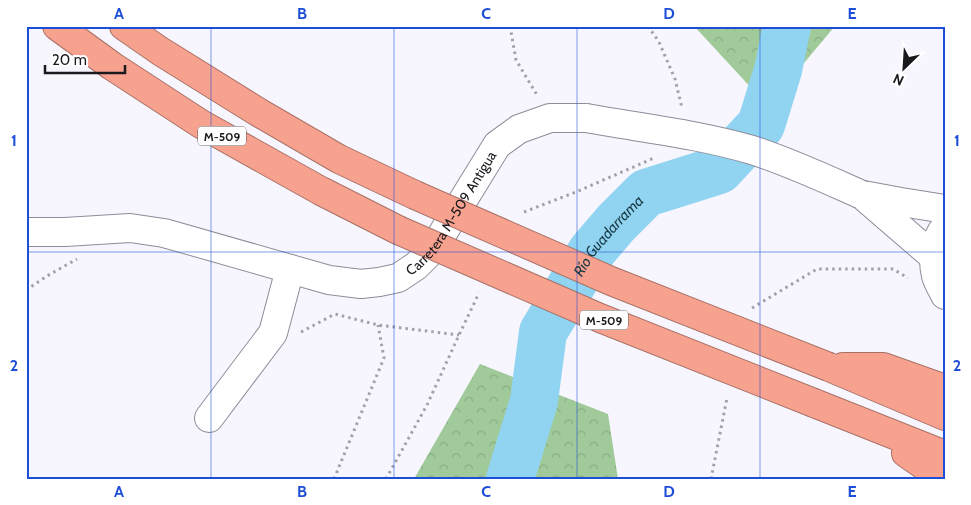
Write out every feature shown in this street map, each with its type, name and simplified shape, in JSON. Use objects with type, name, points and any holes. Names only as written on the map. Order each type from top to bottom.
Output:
[{"type":"highway","name":"M-509","points":[[58,26],[112,66],[201,124],[321,191],[398,230],[600,318],[945,455]]},
{"type":"highway","name":"M-509","points":[[124,26],[160,51],[339,160],[610,281],[829,367],[945,416]]},
{"type":"highway","points":[[829,367],[883,367],[945,389]]},
{"type":"highway","points":[[862,422],[929,469],[945,477]]},
{"type":"street","name":"Carretera M-509 Antigua","points":[[26,232],[130,228],[164,233],[329,280],[361,284],[398,278],[416,266],[433,249],[497,145],[519,129],[550,118],[586,118],[710,140],[752,150],[862,195],[945,209]]},
{"type":"street","name":"Carretera M-509 Antigua","points":[[862,195],[934,257]]},
{"type":"street","points":[[945,227],[936,244],[934,257],[936,278],[945,294]]},
{"type":"street","points":[[209,418],[273,333],[290,269]]},
{"type":"path","points":[[510,26],[516,60],[550,118]]},
{"type":"path","points":[[386,479],[427,405],[480,292]]},
{"type":"path","points":[[273,333],[299,333],[335,314],[378,325],[459,335]]},
{"type":"path","points":[[334,479],[384,358],[378,325]]},
{"type":"green space","points":[[694,26],[835,26],[768,106]]},
{"type":"green space","points":[[480,364],[608,414],[618,479],[414,479]]},
{"type":"waterway","name":"Río Guadarrama","points":[[510,479],[534,401],[543,332],[592,251],[616,223],[646,193],[719,170],[761,125],[778,70],[787,26]]}]
